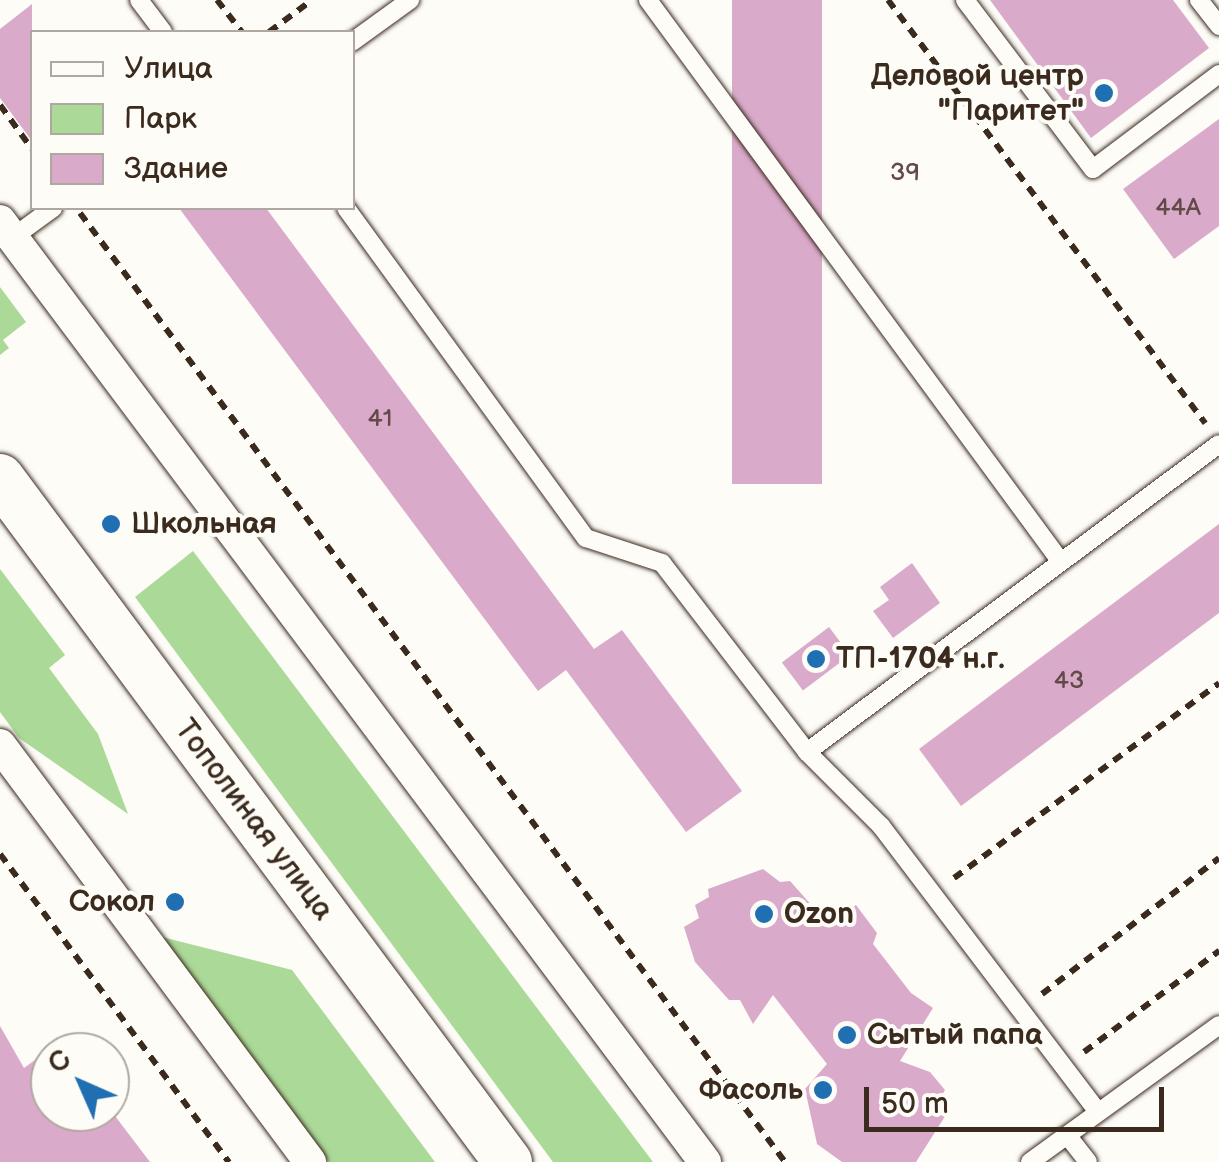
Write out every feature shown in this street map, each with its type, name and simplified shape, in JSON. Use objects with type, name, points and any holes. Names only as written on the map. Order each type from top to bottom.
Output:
[{"type":"main road","name":"Тополиная улица","points":[[0,478],[508,1162]]},
{"type":"street","points":[[6,230],[706,1162]]},
{"type":"street","points":[[0,745],[310,1162]]},
{"type":"lane","points":[[139,0],[162,30]]},
{"type":"lane","points":[[355,40],[410,0]]},
{"type":"lane","points":[[648,0],[1062,562]]},
{"type":"lane","points":[[965,0],[1093,169],[1219,74]]},
{"type":"lane","points":[[1199,0],[1219,26]]},
{"type":"lane","points":[[6,230],[49,210]]},
{"type":"lane","points":[[347,210],[586,538],[662,563],[807,752],[881,826],[1098,1112]]},
{"type":"lane","points":[[807,752],[1219,444]]},
{"type":"lane","points":[[1030,1162],[1219,1025]]},
{"type":"lane","points":[[1068,1135],[1088,1162]]},
{"type":"path","points":[[217,0],[240,30]]},
{"type":"path","points":[[272,30],[312,0]]},
{"type":"path","points":[[888,0],[1207,427]]},
{"type":"path","points":[[0,105],[30,146]]},
{"type":"path","points":[[77,210],[785,1162]]},
{"type":"path","points":[[933,894],[1219,684]]},
{"type":"path","points":[[0,854],[229,1162]]},
{"type":"path","points":[[1022,1010],[1219,858]]},
{"type":"path","points":[[1064,1067],[1219,951]]},
{"type":"green space","points":[[0,287],[26,322],[3,340],[9,348],[0,355]]},
{"type":"green space","points":[[193,551],[653,1162],[553,1162],[135,597]]},
{"type":"green space","points":[[0,569],[65,655],[49,668],[98,734],[128,814],[19,738],[0,712]]},
{"type":"green space","points":[[162,937],[292,970],[435,1162],[329,1162]]},
{"type":"building","points":[[732,0],[822,0],[822,484],[732,484]]},
{"type":"building","name":"Деловой центр \"Паритет\"","points":[[990,0],[1173,0],[1209,48],[1091,138]]},
{"type":"building","points":[[32,4],[30,138],[0,98],[0,29]]},
{"type":"building","points":[[1219,119],[1219,226],[1174,259],[1123,189]]},
{"type":"building","points":[[180,210],[267,210],[594,649],[622,630],[742,791],[686,832],[566,670],[538,691]]},
{"type":"building","points":[[1219,524],[1219,613],[961,806],[919,749]]},
{"type":"building","points":[[912,563],[940,603],[893,638],[873,611],[889,600],[880,587]]},
{"type":"building","name":"ТП-1704 н.г.","points":[[829,627],[850,655],[803,690],[782,663]]},
{"type":"building","points":[[763,869],[780,882],[790,881],[830,926],[856,905],[877,933],[873,944],[911,993],[933,1008],[900,1061],[930,1072],[945,1090],[938,1101],[949,1110],[916,1162],[842,1162],[817,1144],[805,1089],[827,1064],[773,995],[753,1024],[740,1000],[729,1000],[695,962],[684,927],[699,918],[695,905],[709,897],[708,889]]},
{"type":"building","points":[[0,1026],[24,1068],[30,1064],[30,1132],[127,1132],[150,1162],[0,1162]]},
{"type":"place","name":"Деловой центр \"Паритет\"","points":[[1104,93]]},
{"type":"place","name":"Школьная","points":[[111,524]]},
{"type":"place","name":"ТП-1704 н.г.","points":[[816,659]]},
{"type":"place","name":"Сокол","points":[[175,902]]},
{"type":"place","name":"Ozon","points":[[764,914]]},
{"type":"place","name":"Сытый папа","points":[[847,1035]]},
{"type":"place","name":"Фасоль","points":[[823,1090]]}]
